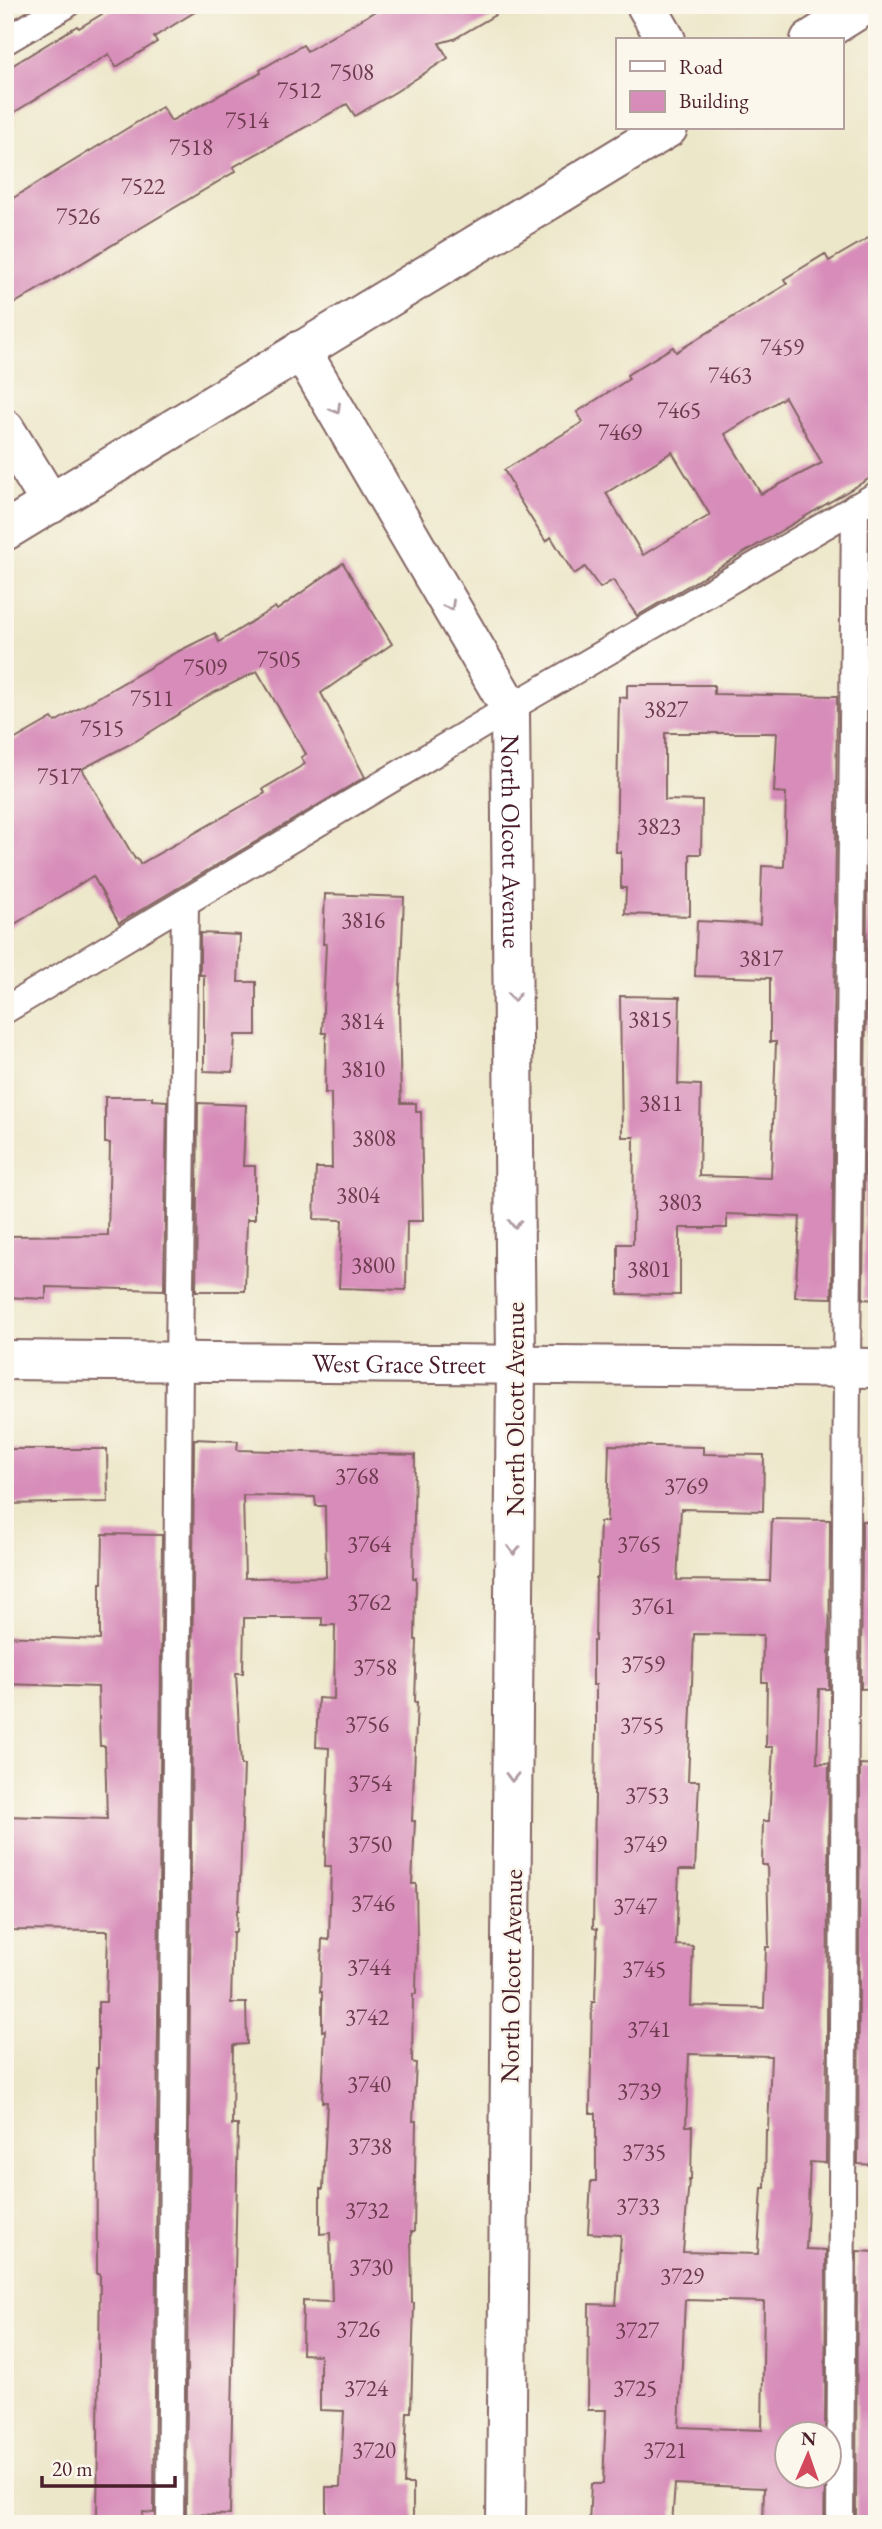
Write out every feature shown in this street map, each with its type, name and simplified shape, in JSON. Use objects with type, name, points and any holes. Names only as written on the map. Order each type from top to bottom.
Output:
[{"type":"street","points":[[646,5],[665,38]]},
{"type":"street","points":[[813,38],[866,5]]},
{"type":"street","points":[[5,531],[665,130]]},
{"type":"street","name":"North Olcott Avenue","points":[[302,350],[510,708],[516,1364],[506,2524]]},
{"type":"street","points":[[5,429],[51,504]]},
{"type":"street","name":"West Grace Street","points":[[5,1360],[862,1368]]},
{"type":"lane","points":[[5,41],[66,5]]},
{"type":"lane","points":[[5,1010],[510,708],[866,501]]},
{"type":"lane","points":[[840,2524],[862,1368],[866,501]]},
{"type":"lane","points":[[170,2524],[185,903]]},
{"type":"building","points":[[117,5],[206,5],[154,37],[157,42],[116,67],[109,54],[5,118],[5,70]]},
{"type":"building","points":[[386,5],[512,5],[454,39],[439,43],[448,58],[397,91],[355,116],[347,104],[233,167],[236,171],[5,309],[5,203],[162,107],[171,121],[261,73],[260,70],[303,45],[307,51]]},
{"type":"building","points":[[877,233],[877,474],[637,616],[613,580],[600,588],[585,567],[574,574],[551,537],[546,542],[512,488],[514,487],[504,470],[583,422],[577,412],[629,379],[627,375],[673,347],[676,352],[787,284],[784,279],[825,254],[829,261]],"holes":[[[785,397],[822,463],[761,494],[725,434]],[[672,452],[710,515],[643,555],[606,493]]]},
{"type":"building","points":[[343,563],[392,644],[321,693],[365,777],[119,923],[93,876],[5,930],[5,745],[52,718],[55,722],[215,633],[219,642],[275,607],[277,610]],"holes":[[[257,671],[306,754],[301,757],[305,764],[263,789],[265,793],[140,864],[82,769],[136,741],[209,695]]]},
{"type":"building","points":[[627,685],[714,685],[714,694],[837,696],[832,1298],[795,1297],[800,1217],[727,1214],[727,1228],[680,1228],[680,1295],[618,1294],[618,1244],[633,1244],[634,1137],[622,1137],[620,996],[680,997],[678,1084],[701,1085],[699,1176],[771,1178],[776,1042],[770,1042],[770,978],[695,976],[697,921],[760,924],[762,866],[784,867],[786,793],[774,792],[777,733],[665,733],[665,800],[702,801],[701,854],[690,854],[690,916],[625,914],[626,888],[621,888],[621,852],[616,852],[619,697],[627,698]]},
{"type":"building","points":[[869,696],[877,697],[877,1300],[863,1299]]},
{"type":"building","points":[[325,894],[404,897],[399,1009],[401,1103],[416,1103],[416,1112],[421,1112],[423,1221],[407,1221],[406,1290],[339,1288],[342,1220],[314,1219],[316,1168],[332,1168],[331,1093],[325,1093],[326,1033],[322,1033]]},
{"type":"building","points":[[200,933],[240,935],[238,982],[256,982],[256,1035],[235,1035],[233,1072],[204,1071],[204,975],[200,975]]},
{"type":"building","points":[[105,1097],[152,1097],[152,1100],[167,1101],[164,1290],[46,1287],[46,1299],[5,1297],[5,1236],[108,1235],[110,1143],[105,1143]]},
{"type":"building","points":[[198,1103],[246,1105],[243,1166],[255,1166],[255,1219],[247,1219],[245,1291],[196,1291]]},
{"type":"building","points":[[194,1439],[238,1441],[237,1450],[415,1455],[413,1578],[416,1578],[417,1702],[412,1884],[416,1884],[417,1941],[412,2062],[416,2063],[413,2121],[416,2121],[414,2232],[411,2232],[414,2303],[411,2412],[407,2412],[404,2484],[413,2484],[413,2524],[326,2524],[326,2487],[340,2487],[344,2411],[320,2410],[320,2355],[302,2354],[303,2301],[332,2302],[330,2233],[320,2234],[320,2189],[323,2189],[327,2102],[322,2102],[325,2030],[322,2031],[320,1992],[322,1939],[329,1940],[331,1866],[325,1866],[329,1748],[316,1747],[318,1698],[334,1699],[335,1625],[322,1625],[322,1618],[244,1618],[243,1673],[236,1673],[241,1765],[244,1765],[239,1910],[236,1932],[233,1932],[231,2003],[246,2003],[247,2044],[233,2045],[232,2125],[238,2125],[230,2515],[186,2514]],"holes":[[[243,1495],[315,1497],[316,1506],[325,1506],[326,1577],[245,1578]]]},
{"type":"building","points":[[609,1445],[703,1447],[703,1454],[764,1455],[763,1511],[681,1509],[677,1580],[770,1581],[772,1519],[830,1520],[829,1689],[819,1689],[817,1763],[829,1763],[826,2163],[810,2162],[806,2249],[826,2250],[825,2420],[774,2420],[774,2490],[825,2490],[824,2524],[763,2524],[764,2488],[675,2484],[672,2524],[589,2524],[591,2484],[603,2484],[606,2410],[588,2410],[589,2304],[616,2305],[621,2235],[588,2233],[591,2181],[596,2181],[596,2113],[590,2113],[592,2002],[595,2002],[597,1929],[593,1928],[596,1685],[593,1685],[593,1641],[600,1522],[607,1522]],"holes":[[[694,1634],[763,1635],[762,1682],[767,1682],[766,1747],[773,1747],[769,1821],[763,1821],[762,1865],[767,1865],[769,1947],[766,1947],[764,2008],[691,2006],[693,1946],[676,1945],[679,1870],[695,1870],[699,1781],[688,1781]],[[689,2054],[771,2056],[765,2188],[762,2188],[758,2254],[683,2252],[691,2180],[692,2126],[686,2126]],[[685,2300],[764,2302],[762,2430],[679,2427]]]},
{"type":"building","points":[[5,1449],[107,1449],[108,1502],[5,1504]]},
{"type":"building","points":[[862,1521],[877,1521],[877,1688],[861,1689]]},
{"type":"building","points":[[103,1534],[162,1535],[154,2513],[143,2512],[142,2518],[97,2516],[100,2274],[97,2274],[96,2068],[98,2002],[106,2002],[108,1931],[5,1930],[5,1816],[107,1819],[105,1746],[100,1746],[98,1687],[5,1684],[5,1636],[100,1640]]},
{"type":"building","points":[[860,1764],[877,1765],[877,2165],[858,2164]]},
{"type":"building","points":[[857,2251],[877,2252],[877,2524],[856,2524]]}]
